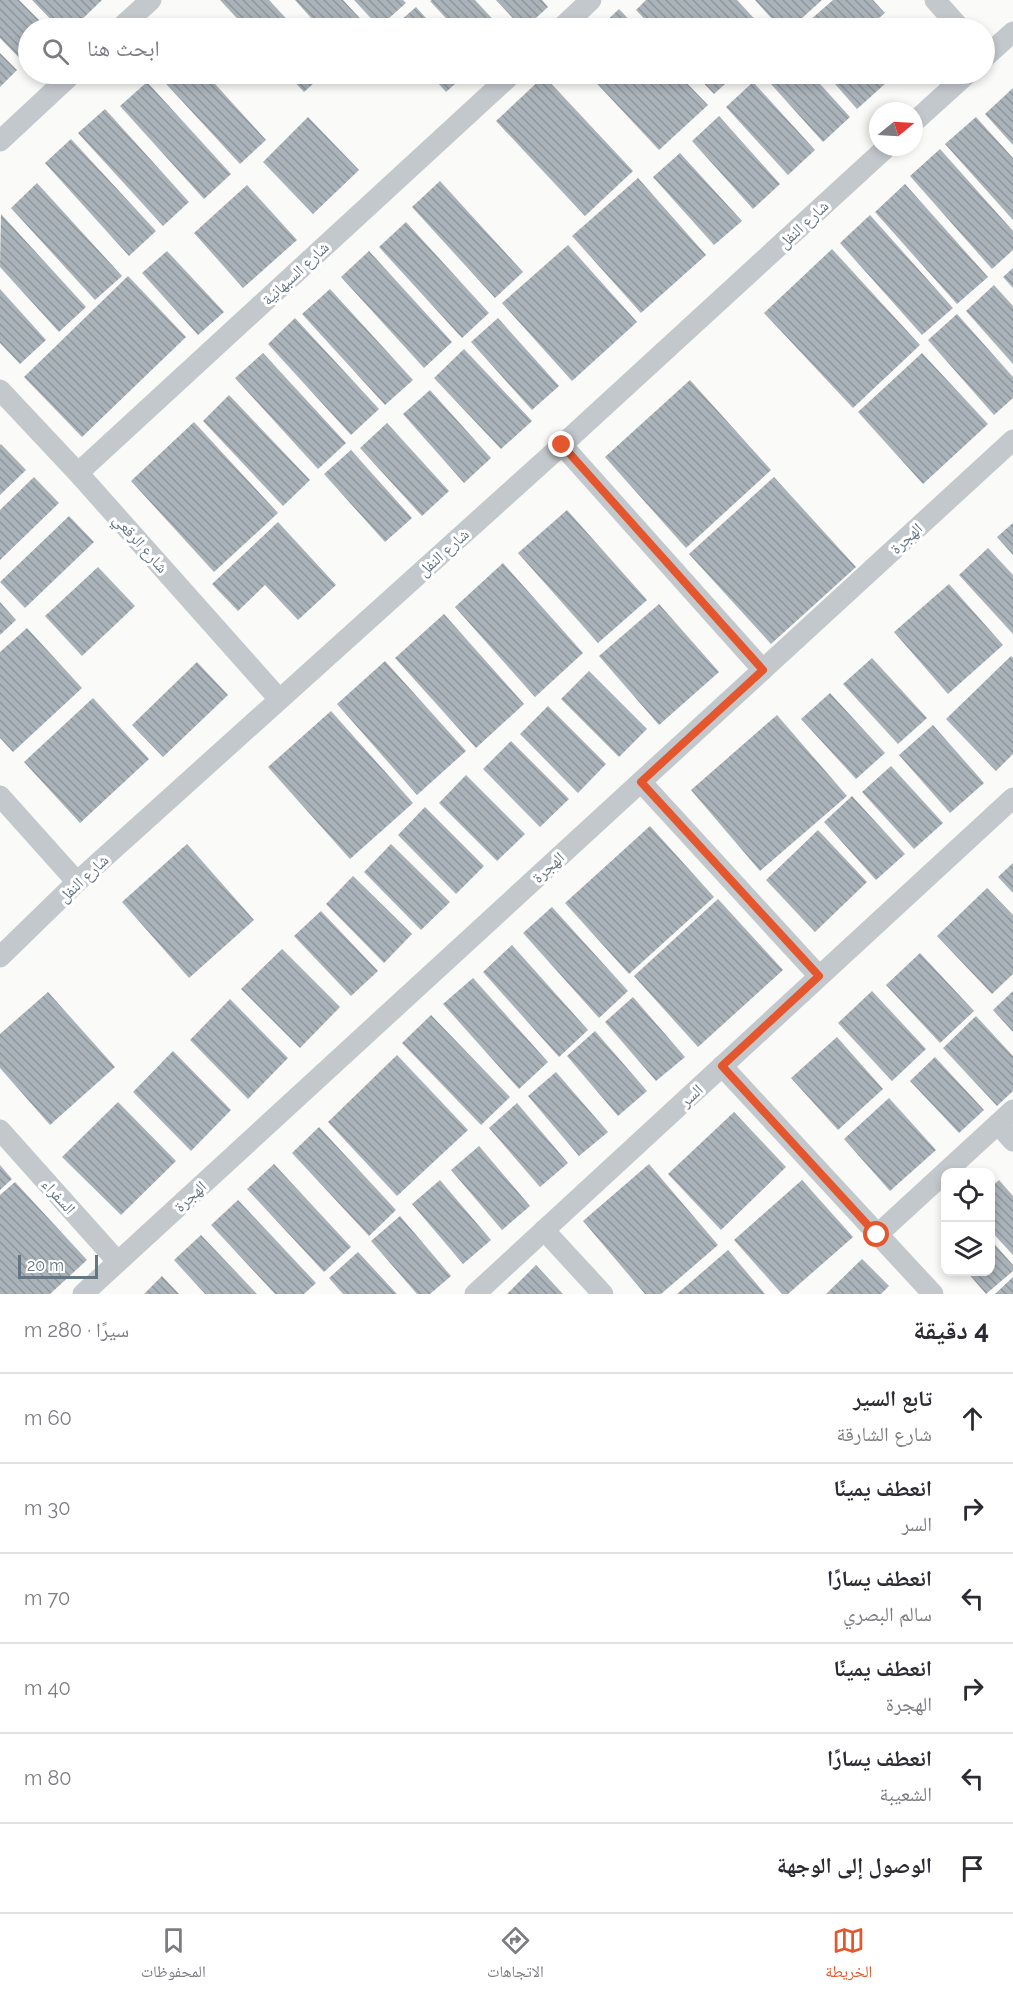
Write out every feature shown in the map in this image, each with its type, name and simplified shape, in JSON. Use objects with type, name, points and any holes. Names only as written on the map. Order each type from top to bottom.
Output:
[{"type":"street","points":[[572,18],[591,0]]},
{"type":"street","points":[[935,0],[951,18]]},
{"type":"street","points":[[130,18],[148,1]]},
{"type":"street","points":[[995,47],[1013,32]]},
{"type":"street","points":[[0,141],[61,84]]},
{"type":"street","name":"شارع السبهانية","points":[[78,473],[501,84]]},
{"type":"street","points":[[923,114],[956,84]]},
{"type":"street","name":"شارع النفل","points":[[0,957],[77,882],[562,445],[877,156]]},
{"type":"street","name":"شارع الرقعي","points":[[0,390],[78,473],[279,699]]},
{"type":"street","name":"الهجرة","points":[[83,1294],[1013,440]]},
{"type":"street","points":[[562,445],[763,670]]},
{"type":"street","points":[[641,782],[819,976]]},
{"type":"street","points":[[0,796],[77,882]]},
{"type":"street","name":"السر","points":[[475,1294],[1013,798]]},
{"type":"street","points":[[722,1066],[933,1294]]},
{"type":"street","points":[[877,1235],[1005,1117],[1013,1141]]},
{"type":"street","name":"السفراء","points":[[0,1130],[118,1262]]},
{"type":"street","points":[[544,1230],[603,1294]]},
{"type":"building","points":[[0,0],[19,0],[37,18],[18,18],[18,57],[0,38]]},
{"type":"building","points":[[32,0],[102,0],[83,18],[49,18]]},
{"type":"building","points":[[220,0],[269,0],[286,18],[237,18]]},
{"type":"building","points":[[295,0],[343,0],[360,18],[311,18]]},
{"type":"building","points":[[354,0],[403,0],[406,3],[389,18],[371,18]]},
{"type":"building","points":[[475,0],[492,18],[446,18],[430,1]]},
{"type":"building","points":[[496,0],[542,0],[548,7],[536,18],[513,18]]},
{"type":"building","points":[[646,0],[737,0],[754,18],[644,18],[636,10]]},
{"type":"building","points":[[755,0],[822,0],[802,18],[771,18]]},
{"type":"building","points":[[833,0],[873,0],[885,13],[879,18],[812,18]]},
{"type":"building","points":[[416,7],[426,18],[403,18]]},
{"type":"building","points":[[619,9],[628,18],[610,18]]},
{"type":"building","points":[[0,53],[17,70],[0,87]]},
{"type":"building","points":[[145,84],[149,84],[231,174],[204,199],[120,106]]},
{"type":"building","points":[[166,84],[215,84],[266,140],[240,164]]},
{"type":"building","points":[[296,84],[313,84],[304,92]]},
{"type":"building","points":[[439,84],[455,84],[446,92]]},
{"type":"building","points":[[535,84],[551,84],[633,171],[585,216],[496,121]]},
{"type":"building","points":[[597,84],[688,84],[708,105],[659,150]]},
{"type":"building","points":[[704,84],[725,84],[714,94]]},
{"type":"building","points":[[751,84],[755,84],[815,150],[788,175],[726,107]]},
{"type":"building","points":[[771,84],[820,84],[850,117],[823,142]]},
{"type":"building","points":[[835,84],[885,84],[857,109]]},
{"type":"building","points":[[1013,88],[1013,145],[985,114]]},
{"type":"building","points":[[105,109],[189,202],[163,226],[78,133]]},
{"type":"building","points":[[719,116],[780,184],[753,209],[692,141]]},
{"type":"building","points":[[308,117],[359,170],[313,214],[263,162]]},
{"type":"building","points":[[976,117],[1013,158],[1013,220],[945,144]]},
{"type":"building","points":[[71,139],[156,231],[129,256],[45,163]]},
{"type":"building","points":[[940,149],[1013,231],[1013,250],[992,269],[910,176]]},
{"type":"building","points":[[680,153],[742,221],[714,245],[653,177]]},
{"type":"building","points":[[638,178],[706,255],[641,313],[572,236]]},
{"type":"building","points":[[440,181],[523,272],[495,298],[412,207]]},
{"type":"building","points":[[37,183],[122,276],[95,300],[11,208]]},
{"type":"building","points":[[905,184],[988,277],[957,304],[875,212]]},
{"type":"building","points":[[247,185],[297,240],[243,288],[194,233]]},
{"type":"building","points":[[1,214],[86,307],[59,332],[0,267]]},
{"type":"building","points":[[870,215],[953,308],[922,335],[840,243]]},
{"type":"building","points":[[406,222],[489,313],[462,338],[379,247]]},
{"type":"building","points":[[568,245],[637,322],[572,381],[502,303]]},
{"type":"building","points":[[832,249],[920,345],[853,408],[764,313]]},
{"type":"building","points":[[167,251],[224,312],[198,335],[142,273]]},
{"type":"building","points":[[369,251],[452,342],[424,368],[341,277]]},
{"type":"building","points":[[1013,268],[1013,288],[1003,277]]},
{"type":"building","points":[[128,276],[186,337],[82,437],[24,377]]},
{"type":"building","points":[[994,285],[1013,306],[1013,364],[966,311]]},
{"type":"building","points":[[0,289],[46,340],[20,364],[0,343]]},
{"type":"building","points":[[330,289],[413,380],[385,405],[302,314]]},
{"type":"building","points":[[957,314],[1013,377],[1013,398],[994,415],[928,340]]},
{"type":"building","points":[[295,318],[379,409],[351,435],[268,344]]},
{"type":"building","points":[[498,318],[559,386],[532,410],[471,342]]},
{"type":"building","points":[[464,349],[532,421],[501,449],[434,378]]},
{"type":"building","points":[[263,353],[346,443],[318,469],[235,378]]},
{"type":"building","points":[[922,353],[988,424],[923,484],[858,412]]},
{"type":"building","points":[[690,380],[771,470],[686,548],[605,457]]},
{"type":"building","points":[[430,390],[491,458],[464,483],[403,414]]},
{"type":"building","points":[[229,395],[310,480],[283,506],[203,421]]},
{"type":"building","points":[[194,422],[278,513],[214,572],[131,481]]},
{"type":"building","points":[[387,423],[449,491],[422,516],[360,448]]},
{"type":"building","points":[[0,445],[26,470],[0,495]]},
{"type":"building","points":[[351,450],[412,518],[385,542],[324,474]]},
{"type":"building","points":[[34,477],[59,503],[0,560],[0,510]]},
{"type":"building","points":[[774,477],[856,567],[771,644],[689,554]]},
{"type":"building","points":[[567,510],[647,600],[598,643],[518,553]]},
{"type":"building","points":[[69,516],[94,542],[25,608],[0,582]]},
{"type":"building","points":[[278,522],[336,585],[298,620],[265,585],[238,611],[212,584]]},
{"type":"building","points":[[1013,523],[1013,555],[997,537]]},
{"type":"building","points":[[988,548],[1013,575],[1013,634],[959,575]]},
{"type":"building","points":[[503,563],[583,653],[535,697],[455,607]]},
{"type":"building","points":[[98,567],[135,606],[82,656],[45,616]]},
{"type":"building","points":[[949,584],[1003,645],[948,694],[894,632]]},
{"type":"building","points":[[0,602],[16,620],[0,635]]},
{"type":"building","points":[[659,604],[719,672],[659,725],[599,656]]},
{"type":"building","points":[[444,614],[524,704],[476,748],[395,658]]},
{"type":"building","points":[[27,628],[82,688],[13,752],[0,738],[0,652]]},
{"type":"building","points":[[1011,656],[1013,658],[1013,754],[996,771],[946,719]]},
{"type":"building","points":[[872,658],[927,718],[898,744],[843,684]]},
{"type":"building","points":[[385,661],[466,751],[417,795],[337,704]]},
{"type":"building","points":[[197,662],[228,695],[163,757],[132,725]]},
{"type":"building","points":[[589,671],[647,729],[619,757],[561,699]]},
{"type":"building","points":[[830,693],[885,753],[856,779],[801,719]]},
{"type":"building","points":[[93,698],[149,759],[80,823],[24,762]]},
{"type":"building","points":[[548,706],[606,764],[578,793],[520,734]]},
{"type":"building","points":[[331,711],[413,803],[350,859],[268,767]]},
{"type":"building","points":[[777,715],[847,796],[760,871],[691,790]]},
{"type":"building","points":[[933,725],[984,783],[950,813],[899,755]]},
{"type":"building","points":[[511,741],[569,799],[540,827],[483,769]]},
{"type":"building","points":[[891,766],[943,823],[914,849],[862,792]]},
{"type":"building","points":[[466,775],[525,834],[497,861],[439,803]]},
{"type":"building","points":[[852,796],[905,854],[876,880],[824,822]]},
{"type":"building","points":[[425,807],[484,866],[456,894],[398,835]]},
{"type":"building","points":[[650,826],[714,897],[629,974],[565,903]]},
{"type":"building","points":[[818,830],[867,882],[815,932],[766,880]]},
{"type":"building","points":[[187,844],[254,920],[189,978],[122,902]]},
{"type":"building","points":[[391,844],[450,902],[421,930],[364,872]]},
{"type":"building","points":[[1013,863],[1013,893],[998,877]]},
{"type":"building","points":[[353,876],[412,934],[384,963],[326,904]]},
{"type":"building","points":[[987,888],[1013,915],[1013,974],[992,994],[937,936]]},
{"type":"building","points":[[718,899],[783,970],[698,1047],[634,976]]},
{"type":"building","points":[[552,907],[628,991],[599,1018],[523,933]]},
{"type":"building","points":[[321,911],[378,971],[351,996],[294,936]]},
{"type":"building","points":[[512,945],[588,1030],[559,1057],[483,972]]},
{"type":"building","points":[[282,949],[340,1007],[300,1048],[241,989]]},
{"type":"building","points":[[920,953],[974,1011],[940,1043],[886,985]]},
{"type":"building","points":[[473,978],[548,1062],[519,1089],[443,1004]]},
{"type":"building","points":[[872,991],[926,1049],[892,1081],[838,1023]]},
{"type":"building","points":[[1013,991],[1013,1032],[993,1010]]},
{"type":"building","points":[[48,992],[115,1067],[50,1125],[0,1068],[0,1034]]},
{"type":"building","points":[[633,997],[685,1057],[656,1081],[605,1022]]},
{"type":"building","points":[[230,999],[288,1058],[248,1099],[190,1040]]},
{"type":"building","points":[[431,1015],[510,1097],[481,1125],[402,1043]]},
{"type":"building","points":[[976,1016],[1013,1056],[1013,1091],[997,1106],[943,1048]]},
{"type":"building","points":[[595,1031],[647,1091],[618,1116],[567,1056]]},
{"type":"building","points":[[837,1037],[883,1089],[838,1130],[791,1078]]},
{"type":"building","points":[[173,1051],[231,1110],[191,1151],[133,1092]]},
{"type":"building","points":[[397,1055],[468,1130],[397,1196],[328,1122]]},
{"type":"building","points":[[935,1057],[984,1110],[959,1133],[910,1081]]},
{"type":"building","points":[[556,1072],[608,1132],[579,1156],[528,1096]]},
{"type":"building","points":[[889,1098],[936,1150],[890,1191],[844,1139]]},
{"type":"building","points":[[118,1102],[176,1161],[121,1215],[62,1157]]},
{"type":"building","points":[[517,1103],[568,1163],[540,1187],[489,1128]]},
{"type":"building","points":[[734,1112],[786,1167],[721,1230],[668,1174]]},
{"type":"building","points":[[319,1127],[396,1210],[369,1236],[292,1153]]},
{"type":"building","points":[[479,1146],[530,1206],[502,1230],[451,1170]]},
{"type":"building","points":[[274,1164],[351,1247],[324,1272],[247,1189]]},
{"type":"building","points":[[649,1164],[718,1245],[661,1294],[645,1294],[583,1221]]},
{"type":"building","points":[[0,1165],[12,1179],[0,1190]]},
{"type":"building","points":[[440,1180],[491,1240],[463,1264],[412,1204]]},
{"type":"building","points":[[802,1180],[853,1237],[788,1294],[782,1294],[734,1240]]},
{"type":"building","points":[[999,1180],[1013,1196],[1013,1255],[995,1235],[995,1184]]},
{"type":"building","points":[[15,1182],[87,1260],[50,1294],[0,1294],[0,1195]]},
{"type":"building","points":[[238,1200],[316,1283],[304,1294],[275,1294],[211,1225]]},
{"type":"building","points":[[400,1216],[451,1276],[430,1294],[417,1294],[371,1241]]},
{"type":"building","points":[[201,1235],[257,1294],[205,1294],[174,1260]]},
{"type":"building","points":[[995,1245],[1013,1265],[1013,1271],[986,1294],[970,1276],[995,1276]]},
{"type":"building","points":[[728,1250],[765,1294],[677,1294]]},
{"type":"building","points":[[358,1252],[397,1294],[343,1294],[329,1278]]},
{"type":"building","points":[[862,1259],[889,1286],[881,1294],[826,1294]]},
{"type":"building","points":[[536,1265],[563,1294],[507,1294]]},
{"type":"building","points":[[162,1276],[179,1294],[144,1294]]},
{"type":"building","points":[[1013,1277],[1013,1294],[995,1294]]},
{"type":"route","points":[[562,445],[763,670],[641,782],[819,976],[722,1066],[877,1235]]}]
